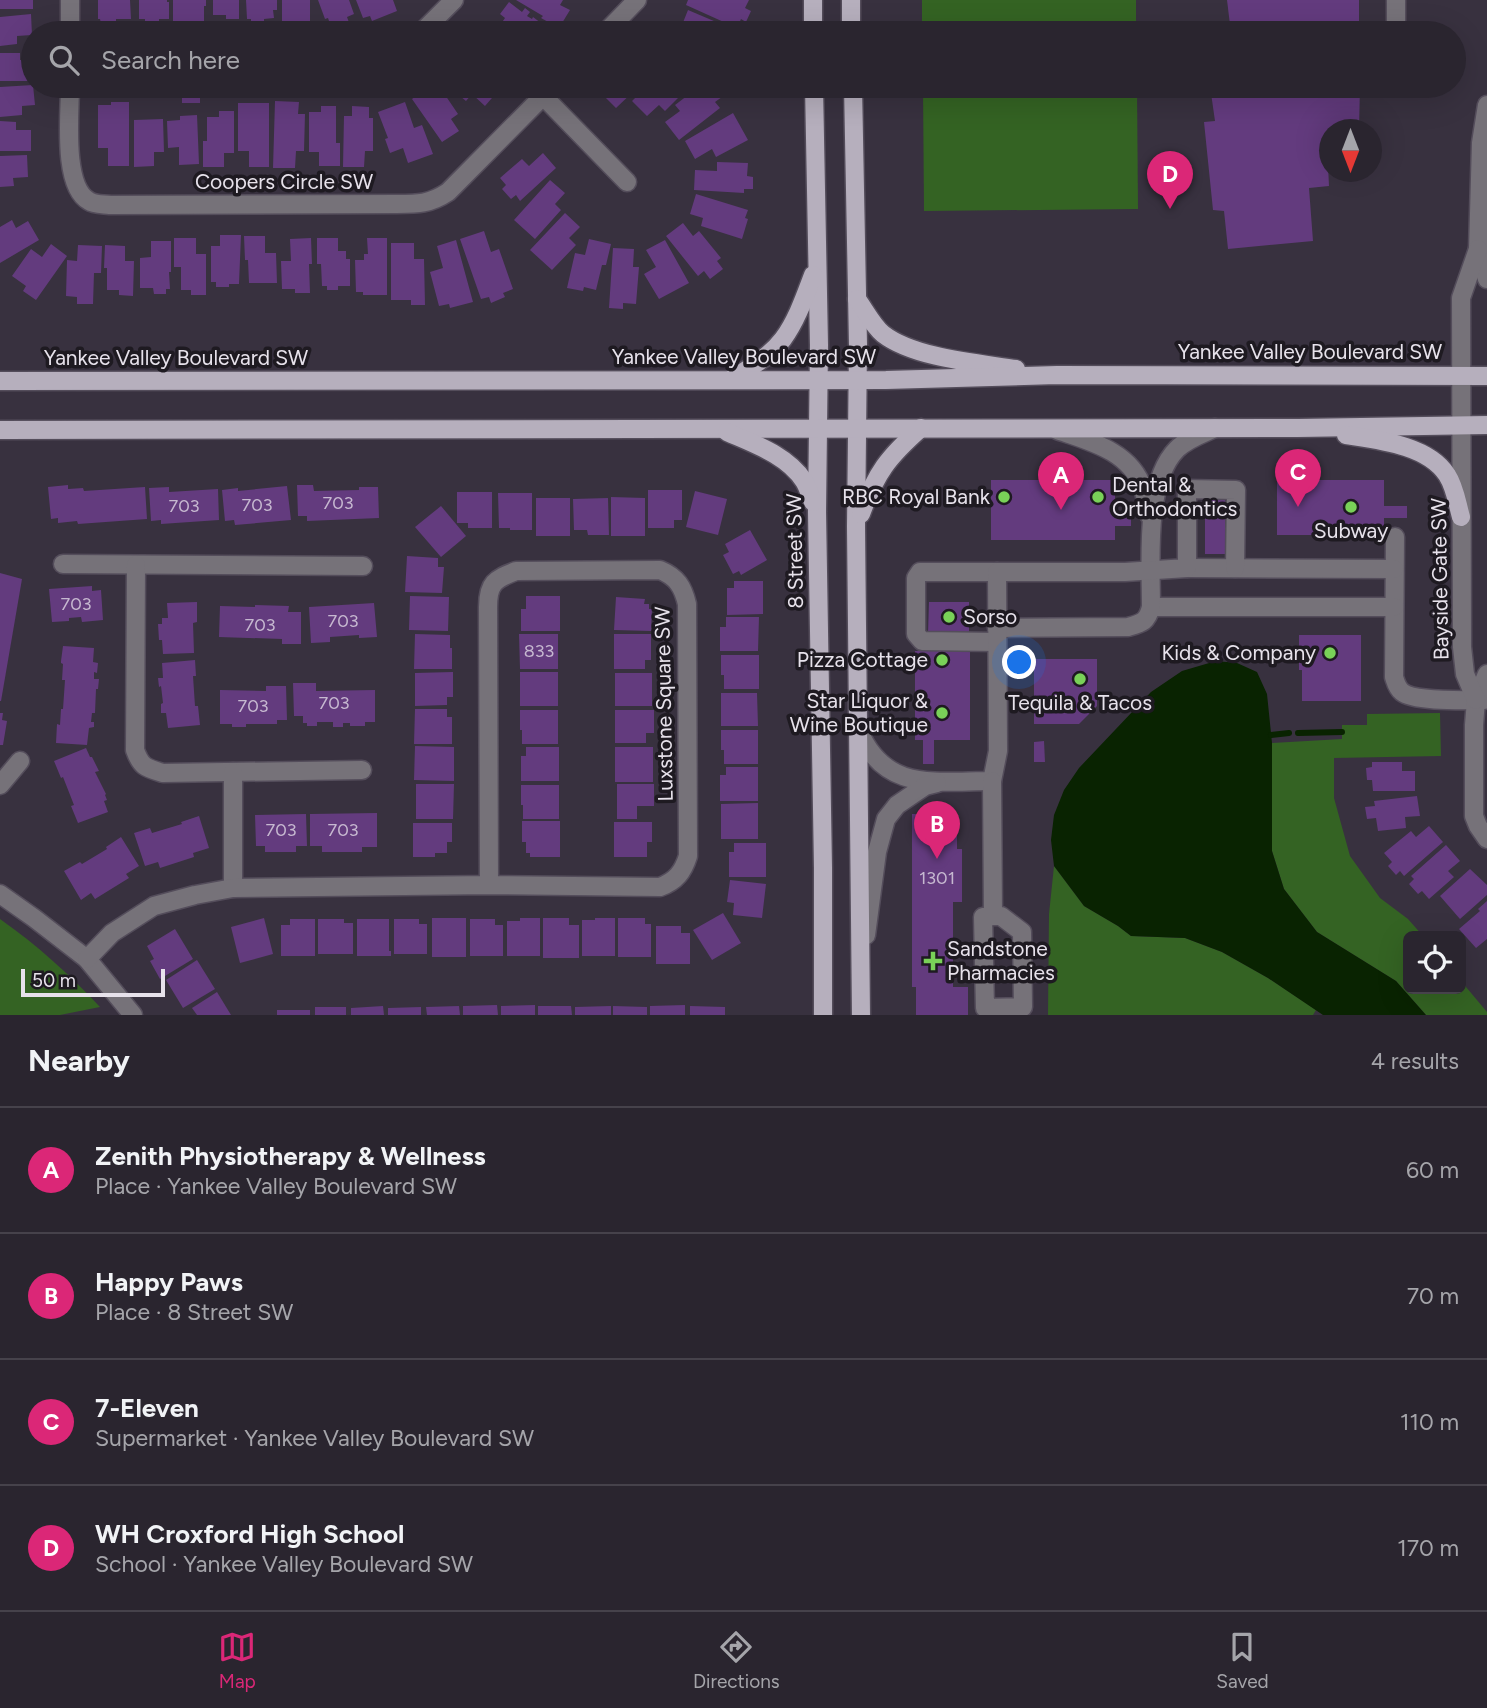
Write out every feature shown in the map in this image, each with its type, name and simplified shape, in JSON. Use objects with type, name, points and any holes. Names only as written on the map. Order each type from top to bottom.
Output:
[{"type":"main road","points":[[813,0],[813,21]]},
{"type":"main road","points":[[851,0],[852,21]]},
{"type":"main road","name":"8 Street SW","points":[[814,98],[823,1015]]},
{"type":"main road","points":[[853,98],[861,1015]]},
{"type":"main road","points":[[731,380],[760,362],[783,339],[798,312],[817,265]]},
{"type":"main road","points":[[857,298],[882,333],[897,342],[923,352],[1057,375]]},
{"type":"main road","name":"Yankee Valley Boulevard SW","points":[[0,381],[857,380],[1057,375],[1487,376]]},
{"type":"main road","points":[[0,430],[1298,428],[1487,425]]},
{"type":"main road","points":[[856,527],[871,488],[884,465],[899,447],[921,428]]},
{"type":"main road","points":[[1298,428],[1389,442],[1431,459],[1447,474],[1461,517]]},
{"type":"main road","points":[[721,429],[764,448],[787,462],[804,481],[817,512]]},
{"type":"street","points":[[70,0],[70,21]]},
{"type":"street","points":[[433,21],[454,0]]},
{"type":"street","points":[[617,21],[637,0]]},
{"type":"street","points":[[1396,0],[1396,21]]},
{"type":"street","name":"Coopers Circle SW","points":[[70,98],[70,163],[73,180],[87,200],[110,205],[420,204],[435,201],[448,192],[541,98]]},
{"type":"street","points":[[554,98],[627,181]]},
{"type":"street","points":[[1487,105],[1481,143],[1478,249],[1487,279]]},
{"type":"street","name":"Bayside Gate SW","points":[[1478,249],[1461,298],[1461,517],[1462,647],[1465,674],[1481,700]]},
{"type":"street","points":[[1218,427],[1177,448],[1164,467],[1157,486],[1151,526],[1151,569],[1151,607],[1148,616],[1141,623],[1128,627],[922,641],[916,634],[916,578],[920,572],[1125,572],[1151,569],[1187,568],[1394,569]]},
{"type":"street","points":[[1050,428],[1098,444],[1122,458],[1143,486],[1151,526]]},
{"type":"street","points":[[1187,568],[1187,489],[1236,490],[1236,568]]},
{"type":"street","points":[[1395,537],[1394,677],[1398,688],[1403,693],[1419,698],[1481,700]]},
{"type":"street","points":[[64,564],[363,566]]},
{"type":"street","points":[[136,565],[135,750],[139,762],[148,769],[163,773],[362,770]]},
{"type":"street","name":"Luxstone Square SW","points":[[87,959],[112,933],[153,906],[233,888],[489,885],[660,887],[670,883],[679,876],[688,856],[687,604],[678,581],[670,574],[660,570],[516,571],[502,576],[492,584],[488,594],[489,885]]},
{"type":"street","points":[[993,916],[992,781],[998,751],[997,572]]},
{"type":"street","points":[[1151,607],[1394,607]]},
{"type":"street","points":[[1487,674],[1474,725],[1474,816],[1487,839]]},
{"type":"street","points":[[858,729],[876,760],[892,772],[914,780],[992,781]]},
{"type":"street","points":[[0,785],[20,761]]},
{"type":"street","points":[[233,772],[233,888]]},
{"type":"street","points":[[861,973],[877,852],[886,819],[897,805],[915,792],[940,782]]},
{"type":"street","points":[[0,894],[87,959],[133,1015]]},
{"type":"street","points":[[993,916],[1002,916],[1022,932],[1023,1007],[985,1007],[983,917],[993,916]]},
{"type":"green space","points":[[922,0],[1136,0],[1136,21],[922,21]]},
{"type":"green space","points":[[923,98],[1137,98],[1138,209],[924,211]]},
{"type":"green space","points":[[1440,713],[1441,756],[1334,758],[1334,798],[1350,856],[1380,898],[1408,919],[1419,931],[1403,931],[1403,989],[1396,981],[1317,932],[1284,889],[1272,851],[1272,743],[1342,739],[1342,725],[1367,725],[1367,714]]},
{"type":"green space","points":[[1054,866],[1084,906],[1131,936],[1185,938],[1222,952],[1316,1010],[1313,1015],[1048,1015],[1049,914]]},
{"type":"green space","points":[[0,919],[52,960],[100,1007],[60,1015],[0,1015]]},
{"type":"green space","points":[[1466,987],[1487,1012],[1487,1015],[1426,1015],[1407,994],[1466,994]]},
{"type":"shaded area","points":[[1216,661],[1237,663],[1257,672],[1267,694],[1272,743],[1272,851],[1284,889],[1317,932],[1396,981],[1403,989],[1403,994],[1407,994],[1426,1015],[1323,1015],[1268,978],[1222,952],[1185,938],[1131,936],[1084,906],[1054,866],[1051,840],[1054,815],[1064,790],[1079,768],[1151,692],[1182,671]]},
{"type":"building","points":[[0,0],[33,0],[33,9],[0,9]]},
{"type":"building","points":[[98,0],[130,0],[131,19],[98,19]]},
{"type":"building","points":[[139,0],[169,2],[169,19],[139,19]]},
{"type":"building","points":[[173,0],[206,0],[204,21],[173,21]]},
{"type":"building","points":[[213,0],[239,0],[239,19],[213,15]]},
{"type":"building","points":[[246,0],[277,0],[277,10],[273,10],[274,18],[264,21],[247,19]]},
{"type":"building","points":[[282,0],[310,0],[310,21],[282,21]]},
{"type":"building","points":[[318,0],[349,0],[354,14],[347,17],[348,21],[325,19]]},
{"type":"building","points":[[356,0],[393,0],[397,11],[372,21],[370,16],[363,18]]},
{"type":"building","points":[[516,0],[563,0],[560,5],[570,10],[563,21],[546,21],[541,18],[543,16]]},
{"type":"building","points":[[688,0],[749,0],[745,8],[751,11],[746,21],[721,21],[686,5]]},
{"type":"building","points":[[1227,0],[1359,0],[1359,21],[1230,21]]},
{"type":"building","points":[[509,2],[522,12],[525,8],[530,12],[527,16],[538,21],[503,21],[505,18],[500,14]]},
{"type":"building","points":[[688,10],[714,21],[684,21]]},
{"type":"building","points":[[31,14],[31,21],[21,21],[21,36],[17,36],[17,44],[0,46],[0,17]]},
{"type":"building","points":[[0,53],[20,53],[21,81],[0,81]]},
{"type":"building","points":[[21,86],[21,98],[34,98],[35,105],[22,106],[22,115],[0,117],[0,87]]},
{"type":"building","points":[[182,98],[200,98],[200,103],[182,103]]},
{"type":"building","points":[[447,98],[458,114],[451,119],[459,131],[442,142],[412,99]]},
{"type":"building","points":[[476,98],[492,98],[485,106]]},
{"type":"building","points":[[606,98],[627,98],[616,108]]},
{"type":"building","points":[[635,98],[678,98],[665,111],[659,105],[647,116],[632,101]]},
{"type":"building","points":[[684,98],[721,98],[715,102],[720,108],[679,140],[665,122],[680,111],[675,105]]},
{"type":"building","points":[[1212,98],[1360,98],[1359,119],[1319,119],[1319,182],[1329,182],[1329,186],[1309,188],[1313,241],[1228,249],[1224,211],[1213,210],[1204,122],[1215,121]]},
{"type":"building","points":[[275,101],[299,102],[298,114],[305,114],[304,151],[296,151],[295,168],[273,168]]},
{"type":"building","points":[[111,102],[129,102],[129,166],[108,166],[108,148],[98,148],[98,105],[111,105]]},
{"type":"building","points":[[405,102],[414,128],[422,125],[433,154],[408,163],[403,148],[390,153],[385,139],[388,138],[378,112]]},
{"type":"building","points":[[238,103],[269,103],[269,167],[249,167],[249,151],[238,151]]},
{"type":"building","points":[[321,106],[336,106],[336,143],[340,143],[340,166],[319,166],[319,152],[309,152],[309,112],[321,112]]},
{"type":"building","points":[[352,106],[369,107],[369,118],[373,118],[373,151],[365,151],[364,167],[343,167],[344,116],[352,116]]},
{"type":"building","points":[[219,111],[234,111],[234,153],[224,153],[224,167],[203,167],[207,117],[219,117]]},
{"type":"building","points":[[733,113],[748,140],[716,157],[712,149],[695,159],[685,141]]},
{"type":"building","points":[[197,115],[199,164],[179,165],[179,147],[168,148],[167,121],[180,120],[180,116]]},
{"type":"building","points":[[163,119],[164,152],[154,152],[154,166],[134,167],[134,120]]},
{"type":"building","points":[[0,121],[16,122],[16,130],[31,130],[31,151],[0,151]]},
{"type":"building","points":[[543,153],[556,168],[520,201],[516,195],[511,199],[502,189],[506,185],[500,178],[522,159],[529,166]]},
{"type":"building","points":[[27,155],[28,177],[13,178],[14,186],[0,187],[0,156]]},
{"type":"building","points":[[717,162],[748,163],[747,176],[753,177],[753,189],[744,189],[744,193],[694,190],[695,170],[717,171]]},
{"type":"building","points":[[550,180],[565,193],[555,204],[561,210],[535,239],[514,220]]},
{"type":"building","points":[[696,194],[748,210],[742,239],[701,226],[703,218],[690,214]]},
{"type":"building","points":[[565,213],[580,227],[569,238],[576,245],[552,270],[530,250]]},
{"type":"building","points":[[12,220],[16,228],[28,221],[39,240],[0,263],[0,227]]},
{"type":"building","points":[[683,223],[693,236],[699,231],[721,258],[717,261],[723,269],[710,279],[704,271],[698,276],[666,236]]},
{"type":"building","points":[[484,231],[491,252],[499,249],[513,289],[503,293],[505,297],[491,303],[489,297],[481,299],[460,239]]},
{"type":"building","points":[[220,235],[241,235],[239,284],[229,284],[229,287],[216,287],[216,282],[211,282],[211,246],[220,246]]},
{"type":"building","points":[[244,236],[265,236],[265,253],[276,253],[277,283],[249,283]]},
{"type":"building","points":[[174,238],[196,238],[196,254],[206,254],[206,295],[191,295],[191,290],[181,290],[181,267],[174,267]]},
{"type":"building","points":[[311,238],[310,293],[295,293],[295,289],[282,289],[281,261],[291,261],[290,239]]},
{"type":"building","points":[[317,238],[338,238],[338,251],[346,251],[346,259],[350,259],[350,286],[327,290],[327,286],[322,286],[321,264],[317,264]]},
{"type":"building","points":[[367,238],[387,238],[387,295],[363,295],[363,292],[356,292],[355,260],[364,260],[364,254],[368,254]]},
{"type":"building","points":[[589,239],[611,244],[596,290],[584,287],[583,291],[567,288],[575,253],[585,255]]},
{"type":"building","points":[[456,240],[473,302],[450,308],[449,304],[439,306],[430,272],[443,268],[437,246]]},
{"type":"building","points":[[665,240],[689,283],[659,299],[644,274],[656,267],[646,250]]},
{"type":"building","points":[[151,241],[171,241],[170,289],[166,289],[166,294],[154,294],[153,288],[140,288],[140,258],[151,257]]},
{"type":"building","points":[[391,243],[414,243],[414,259],[424,259],[425,305],[411,305],[411,300],[391,300]]},
{"type":"building","points":[[51,244],[67,256],[36,300],[23,291],[26,286],[12,276],[31,249],[42,257]]},
{"type":"building","points":[[78,245],[102,246],[101,273],[94,273],[93,304],[77,304],[77,297],[66,296],[67,260],[77,261]]},
{"type":"building","points":[[105,245],[125,246],[125,261],[134,261],[133,296],[119,295],[119,290],[107,290]]},
{"type":"building","points":[[613,248],[634,249],[633,267],[639,267],[636,304],[623,303],[623,309],[609,308]]},
{"type":"building","points":[[991,480],[1115,480],[1115,514],[1131,514],[1131,526],[1115,526],[1115,540],[991,540]]},
{"type":"building","points":[[1277,480],[1384,480],[1384,506],[1407,506],[1407,518],[1384,518],[1384,535],[1277,535]]},
{"type":"building","points":[[68,485],[68,489],[83,488],[84,491],[145,487],[147,519],[58,523],[58,518],[51,519],[48,487]]},
{"type":"building","points":[[297,485],[313,485],[314,491],[378,487],[379,518],[307,521],[307,516],[298,516]]},
{"type":"building","points":[[287,486],[291,520],[235,525],[234,520],[225,521],[222,490]]},
{"type":"building","points":[[169,487],[169,492],[218,489],[219,520],[161,524],[161,520],[151,521],[149,488]]},
{"type":"building","points":[[648,490],[682,490],[682,520],[674,520],[674,528],[648,528]]},
{"type":"building","points":[[695,491],[727,499],[718,535],[686,527]]},
{"type":"building","points":[[457,492],[492,492],[492,528],[468,528],[468,523],[457,523]]},
{"type":"building","points":[[498,493],[532,493],[532,530],[499,528]]},
{"type":"building","points":[[1205,493],[1225,493],[1225,554],[1205,554]]},
{"type":"building","points":[[611,497],[645,498],[645,536],[611,536]]},
{"type":"building","points":[[536,498],[570,498],[570,536],[536,536]]},
{"type":"building","points":[[608,498],[609,535],[588,535],[587,530],[574,530],[573,499]]},
{"type":"building","points":[[441,506],[466,536],[441,557],[415,527]]},
{"type":"building","points":[[750,530],[767,560],[741,575],[739,571],[733,574],[723,555],[729,552],[725,544]]},
{"type":"building","points":[[407,556],[438,558],[438,567],[444,567],[442,593],[405,592]]},
{"type":"building","points":[[0,573],[22,579],[1,701],[0,701]]},
{"type":"building","points":[[734,581],[763,581],[763,614],[727,615],[727,588],[734,588]]},
{"type":"building","points":[[92,586],[92,591],[101,590],[103,620],[82,622],[81,617],[52,622],[49,589]]},
{"type":"building","points":[[410,596],[449,597],[448,631],[409,630]]},
{"type":"building","points":[[526,596],[560,596],[560,631],[521,631],[521,609],[526,609]]},
{"type":"building","points":[[616,597],[645,599],[644,604],[649,604],[649,609],[652,609],[651,631],[614,630]]},
{"type":"building","points":[[197,602],[197,622],[193,623],[194,653],[163,654],[158,624],[162,624],[162,618],[168,618],[167,603]]},
{"type":"building","name":"Sorso","points":[[929,602],[969,602],[969,633],[928,633]]},
{"type":"building","points":[[374,603],[377,637],[330,637],[330,642],[311,643],[309,607]]},
{"type":"building","points":[[220,606],[289,606],[288,612],[301,612],[301,644],[282,644],[282,639],[219,637]]},
{"type":"building","points":[[726,617],[759,617],[758,651],[720,651],[720,627],[726,627]]},
{"type":"building","points":[[415,634],[450,635],[452,669],[414,669]]},
{"type":"building","points":[[519,634],[558,634],[558,669],[520,669]]},
{"type":"building","points":[[614,634],[651,634],[651,660],[645,660],[645,669],[614,669]]},
{"type":"building","name":"Kids & Company","points":[[1299,635],[1361,635],[1361,701],[1302,701]]},
{"type":"building","points":[[63,646],[94,648],[93,662],[98,663],[97,673],[94,672],[94,679],[99,679],[95,713],[92,713],[91,722],[94,722],[94,727],[89,728],[87,745],[56,743],[57,724],[60,725],[63,709]]},
{"type":"building","points":[[915,651],[970,651],[970,740],[934,740],[934,764],[923,764],[923,740],[915,740]]},
{"type":"building","points":[[721,655],[759,655],[759,689],[724,689]]},
{"type":"building","points":[[1034,659],[1097,659],[1097,706],[1079,724],[1034,724]]},
{"type":"building","points":[[195,660],[195,706],[198,706],[200,725],[168,728],[166,713],[161,713],[163,703],[158,678],[163,678],[162,663]]},
{"type":"building","points":[[453,672],[453,697],[447,697],[447,705],[415,706],[415,673]]},
{"type":"building","points":[[520,672],[558,672],[558,706],[520,706]]},
{"type":"building","points":[[615,673],[652,673],[652,706],[615,706]]},
{"type":"building","points":[[293,683],[316,683],[316,691],[375,690],[375,722],[365,722],[365,726],[343,723],[343,727],[333,727],[333,722],[317,722],[317,726],[307,726],[307,723],[303,723],[303,716],[294,716]]},
{"type":"building","points":[[266,686],[286,686],[287,720],[277,720],[277,724],[246,724],[246,727],[220,724],[220,690],[266,691]]},
{"type":"building","points":[[721,693],[757,693],[758,726],[721,726]]},
{"type":"building","points":[[415,709],[447,709],[447,717],[452,717],[452,744],[414,744]]},
{"type":"building","points":[[520,710],[558,710],[558,744],[522,744]]},
{"type":"building","points":[[615,710],[654,710],[654,733],[646,733],[646,743],[615,743]]},
{"type":"building","points":[[0,713],[3,713],[2,720],[7,721],[3,745],[0,745]]},
{"type":"building","points":[[721,730],[758,730],[758,764],[724,764]]},
{"type":"building","points":[[1044,741],[1045,762],[1034,762],[1034,742]]},
{"type":"building","points":[[415,746],[454,747],[454,781],[414,780]]},
{"type":"building","points":[[526,747],[559,747],[559,781],[521,781],[521,756],[526,756]]},
{"type":"building","points":[[615,747],[653,747],[653,782],[615,782]]},
{"type":"building","points":[[86,748],[99,771],[95,772],[106,794],[107,800],[104,801],[108,812],[78,823],[71,806],[74,805],[54,761]]},
{"type":"building","points":[[1372,762],[1402,762],[1402,771],[1415,771],[1415,791],[1373,791],[1372,780],[1367,780],[1366,768],[1372,767]]},
{"type":"building","points":[[726,767],[758,767],[758,801],[720,801],[720,775],[726,775]]},
{"type":"building","points":[[416,784],[454,784],[453,819],[416,819]]},
{"type":"building","points":[[617,784],[654,784],[654,806],[637,806],[637,819],[617,819]]},
{"type":"building","points":[[521,785],[559,785],[559,819],[523,819]]},
{"type":"building","points":[[1417,796],[1420,816],[1405,817],[1406,828],[1378,831],[1376,818],[1367,819],[1365,807],[1375,806],[1374,801]]},
{"type":"building","points":[[758,803],[758,839],[721,839],[721,804]]},
{"type":"building","points":[[377,813],[377,847],[362,847],[362,852],[322,852],[322,846],[310,846],[310,814]]},
{"type":"building","points":[[306,814],[307,846],[296,846],[296,852],[265,852],[265,846],[256,846],[255,815]]},
{"type":"building","points":[[912,814],[957,814],[957,849],[962,849],[962,902],[953,902],[953,987],[968,987],[968,1015],[916,1015],[916,987],[912,987]]},
{"type":"building","points":[[199,816],[209,848],[193,853],[194,857],[160,868],[158,862],[145,866],[134,833],[150,828],[152,833]]},
{"type":"building","points":[[522,821],[560,821],[560,857],[530,857],[530,853],[526,853],[526,842],[522,842]]},
{"type":"building","points":[[614,822],[652,822],[652,842],[647,842],[647,857],[614,857]]},
{"type":"building","points":[[413,823],[452,823],[452,842],[447,842],[447,853],[435,853],[435,857],[413,857]]},
{"type":"building","points":[[1429,826],[1443,842],[1404,876],[1400,871],[1396,875],[1388,866],[1392,862],[1384,853],[1411,831],[1416,837]]},
{"type":"building","points":[[121,837],[139,866],[126,874],[129,878],[95,899],[91,893],[81,900],[64,871],[80,862],[82,864]]},
{"type":"building","points":[[734,843],[766,843],[766,877],[729,877],[729,852],[734,852]]},
{"type":"building","points":[[1446,845],[1460,861],[1448,871],[1454,877],[1429,899],[1422,891],[1418,894],[1409,884],[1414,879],[1411,876]]},
{"type":"building","points":[[1470,869],[1487,885],[1487,895],[1460,919],[1440,896]]},
{"type":"building","points":[[730,880],[766,884],[762,918],[733,915],[734,903],[727,902]]},
{"type":"building","points":[[1487,901],[1487,939],[1476,948],[1466,937],[1466,931],[1459,929],[1480,911],[1478,909]]},
{"type":"building","points":[[723,913],[741,943],[712,960],[693,930]]},
{"type":"building","points":[[264,918],[273,954],[240,963],[231,927]]},
{"type":"building","points":[[432,918],[466,918],[466,957],[432,957]]},
{"type":"building","points":[[520,918],[540,918],[540,956],[507,956],[507,921],[520,921]]},
{"type":"building","points":[[543,918],[569,918],[569,925],[579,925],[579,958],[543,958]]},
{"type":"building","points":[[615,918],[615,956],[582,956],[582,920]]},
{"type":"building","points":[[618,918],[645,918],[645,924],[651,924],[651,957],[618,957]]},
{"type":"building","points":[[290,919],[315,919],[315,956],[281,956],[281,925],[290,925]]},
{"type":"building","points":[[318,919],[344,919],[344,923],[353,923],[353,954],[318,954]]},
{"type":"building","points":[[357,919],[389,919],[391,956],[357,956]]},
{"type":"building","points":[[394,919],[419,919],[419,924],[427,924],[427,954],[394,954]]},
{"type":"building","points":[[470,919],[495,919],[495,925],[503,925],[503,956],[470,956]]},
{"type":"building","points":[[656,926],[681,926],[681,933],[690,933],[690,964],[656,964]]},
{"type":"building","points":[[175,929],[193,959],[160,979],[150,961],[154,959],[147,946]]},
{"type":"building","points":[[197,960],[215,989],[183,1008],[166,980]]},
{"type":"building","points":[[217,992],[231,1015],[197,1015],[192,1008]]},
{"type":"building","points":[[497,1005],[498,1015],[463,1015],[463,1006]]},
{"type":"building","points":[[535,1005],[535,1015],[501,1015],[501,1006]]},
{"type":"building","points":[[685,1005],[685,1015],[650,1015],[650,1006]]},
{"type":"building","points":[[383,1006],[384,1015],[351,1015],[351,1008]]},
{"type":"building","points":[[459,1006],[460,1015],[427,1015],[426,1007]]},
{"type":"building","points":[[538,1006],[571,1006],[572,1015],[538,1015]]},
{"type":"building","points":[[611,1006],[611,1015],[575,1015],[575,1007]]},
{"type":"building","points":[[613,1006],[647,1007],[647,1015],[613,1015]]},
{"type":"building","points":[[690,1006],[725,1007],[725,1015],[690,1015]]},
{"type":"building","points":[[315,1007],[346,1007],[346,1015],[315,1015]]},
{"type":"building","points":[[421,1007],[421,1015],[388,1015],[388,1008]]},
{"type":"building","points":[[277,1010],[310,1010],[310,1015],[277,1015]]},
{"type":"waterway","points":[[1298,733],[1342,732]]},
{"type":"waterway","points":[[1271,735],[1289,733]]},
{"type":"place","name":"WH Croxford High School","points":[[1170,209]]},
{"type":"place","name":"RBC Royal Bank","points":[[1004,497]]},
{"type":"place","name":"Dental & Orthodontics","points":[[1098,497]]},
{"type":"place","name":"7-Eleven","points":[[1298,507]]},
{"type":"place","name":"Subway","points":[[1351,507]]},
{"type":"place","name":"Zenith Physiotherapy & Wellness","points":[[1061,510]]},
{"type":"place","name":"Sorso","points":[[949,617]]},
{"type":"place","name":"Kids & Company","points":[[1330,653]]},
{"type":"place","name":"Pizza Cottage","points":[[942,660]]},
{"type":"place","name":"Tequila & Tacos","points":[[1080,679]]},
{"type":"place","name":"Star Liquor & Wine Boutique","points":[[942,713]]},
{"type":"place","name":"Happy Paws","points":[[937,859]]},
{"type":"place","name":"Sandstone Pharmacies","points":[[933,961]]}]
